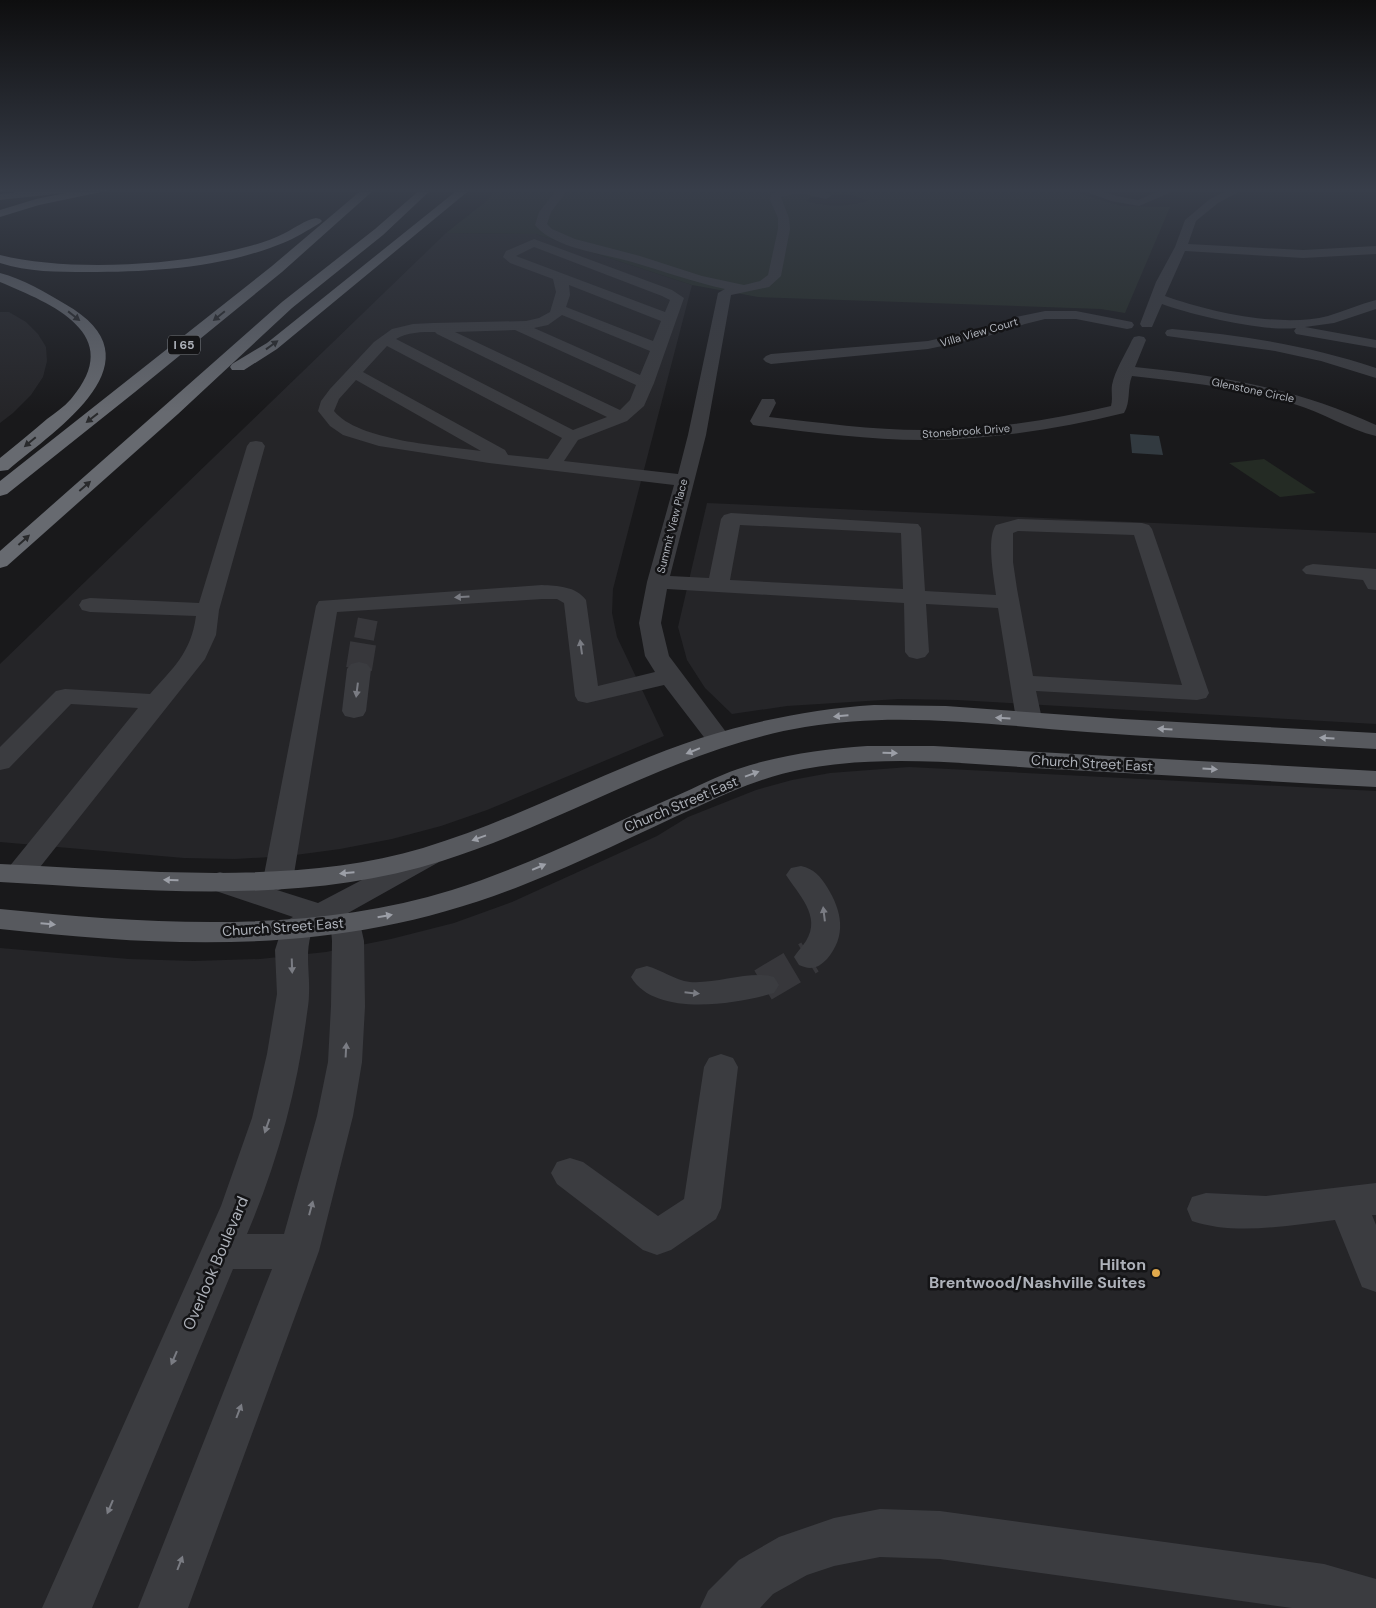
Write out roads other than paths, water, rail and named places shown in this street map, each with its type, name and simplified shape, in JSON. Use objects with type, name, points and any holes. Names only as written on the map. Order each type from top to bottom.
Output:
[{"type":"highway","points":[[12,263],[93,268],[135,267],[168,263]]},
{"type":"highway","name":"I 65","points":[[0,490],[240,299],[282,263]]},
{"type":"highway","points":[[0,562],[172,410],[287,305],[340,263]]},
{"type":"highway","points":[[172,410],[272,346],[374,263]]},
{"type":"highway","points":[[0,278],[35,292],[74,314],[91,331],[99,351],[94,378],[76,404],[0,467]]},
{"type":"main road","points":[[10,873],[220,882],[278,880],[357,872],[428,856],[552,810],[719,740],[779,724],[842,715],[936,715],[1029,719],[1376,741]]},
{"type":"main road","name":"Church Street East","points":[[0,919],[166,933],[320,922],[404,913],[462,897],[536,868],[755,773],[828,756],[878,752],[934,754],[1376,779]]},
{"type":"street","points":[[522,263],[669,319]]},
{"type":"street","points":[[552,466],[572,436],[621,416],[638,402],[677,298],[587,263]]},
{"type":"street","points":[[648,263],[733,291],[770,282],[774,276],[777,263]]},
{"type":"street","points":[[1147,324],[1163,282],[1173,263]]},
{"type":"street","points":[[558,277],[564,288],[564,295],[556,313],[549,319],[517,326],[404,330],[393,334],[354,373],[327,407],[329,415],[349,430],[378,442],[552,466],[684,480]]},
{"type":"street","name":"Summit View Place","points":[[719,740],[657,656],[650,630],[658,582],[733,291]]},
{"type":"street","points":[[1158,298],[1186,308],[1254,322],[1272,322],[1376,344]]},
{"type":"street","points":[[1294,328],[1329,320],[1376,304]]},
{"type":"street","points":[[558,309],[659,349]]},
{"type":"street","name":"Villa View Court","points":[[771,359],[928,345],[980,334],[1026,319],[1044,316],[1076,316],[1127,324]]},
{"type":"street","points":[[1157,339],[1163,328],[1147,324],[1127,324],[1117,327],[1116,332],[1127,338],[1258,344],[1308,353],[1376,373]]},
{"type":"street","points":[[517,326],[646,383]]},
{"type":"street","points":[[436,328],[621,416]]},
{"type":"street","points":[[1294,328],[1300,336],[1376,351]]},
{"type":"street","name":"Stonebrook Drive","points":[[768,403],[759,420],[880,434],[961,434],[1074,420],[1118,409],[1121,398],[1120,386],[1125,371],[1157,339]]},
{"type":"street","points":[[386,340],[572,436]]},
{"type":"street","name":"Glenstone Circle","points":[[1125,371],[1194,378],[1249,387],[1302,401],[1376,431]]},
{"type":"street","points":[[354,373],[512,461]]},
{"type":"street","points":[[10,873],[193,659],[205,635],[208,610],[256,446]]},
{"type":"street","points":[[718,586],[731,519],[912,528],[916,652]]},
{"type":"street","points":[[1021,683],[1198,693],[1142,529],[1013,525],[1006,528],[1001,534],[1021,683],[1029,719]]},
{"type":"street","points":[[1313,570],[1370,574],[1376,584]]},
{"type":"street","points":[[658,582],[1009,602]]},
{"type":"street","points":[[278,880],[327,606],[368,610],[547,592],[570,596],[575,600],[587,696],[670,676]]},
{"type":"street","points":[[90,605],[208,610]]},
{"type":"street","points":[[354,711],[359,669]]},
{"type":"street","points":[[0,762],[65,696],[156,702]]},
{"type":"street","points":[[320,922],[428,856]]},
{"type":"street","points":[[801,875],[816,890],[825,912],[825,928],[820,945],[810,957]]},
{"type":"street","points":[[163,1608],[299,1251],[335,1116],[345,1062],[348,1006],[348,941],[320,922],[220,882]]},
{"type":"street","name":"Overlook Boulevard","points":[[67,1608],[240,1206],[270,1118],[284,1054],[293,994],[291,950],[320,922]]},
{"type":"street","points":[[647,977],[669,990],[705,994],[764,985]]},
{"type":"street","points":[[570,1174],[656,1238],[702,1208],[721,1067]]},
{"type":"street","points":[[1206,1209],[1266,1212],[1362,1201],[1376,1274]]},
{"type":"street","points":[[220,1252],[299,1251]]},
{"type":"street","points":[[725,1608],[756,1577],[796,1554],[834,1542],[880,1532],[949,1536],[1324,1588],[1376,1604]]},
{"type":"tunnel","points":[[364,639],[368,618]]},
{"type":"tunnel","points":[[359,669],[364,638]]},
{"type":"tunnel","points":[[763,985],[810,957]]},
{"type":"place","name":"Hilton Brentwood/Nashville Suites","points":[[1156,1273]]}]
